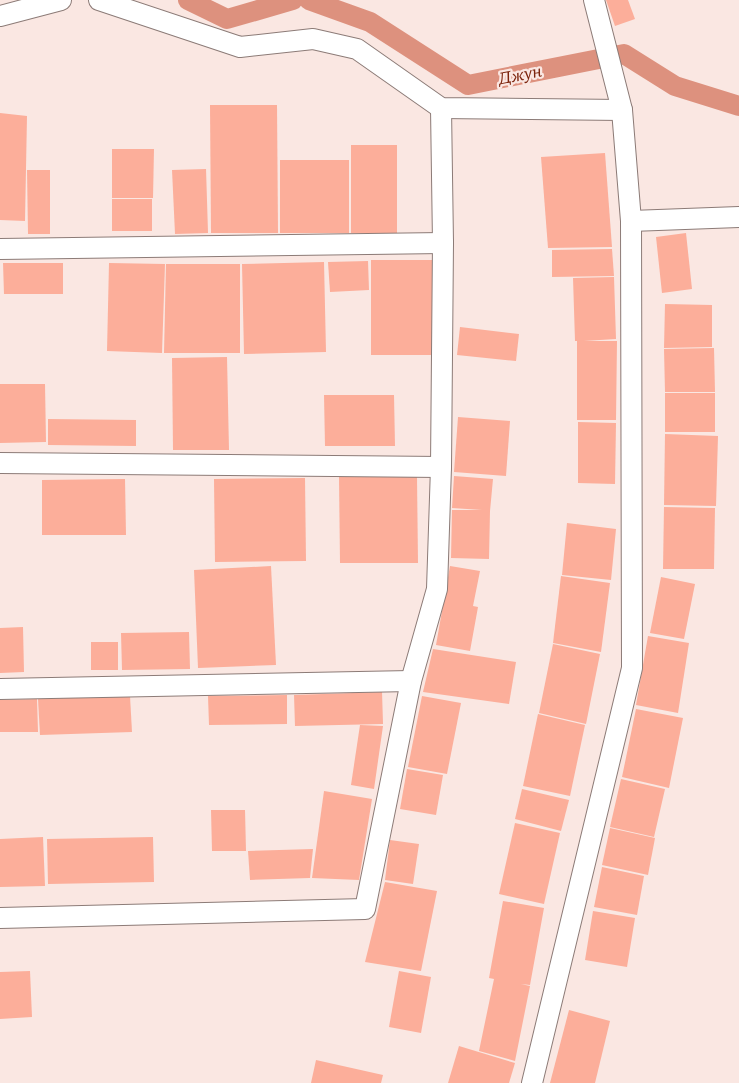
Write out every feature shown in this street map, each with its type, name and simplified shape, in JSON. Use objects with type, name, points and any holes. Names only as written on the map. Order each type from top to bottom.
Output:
[{"type":"street","points":[[0,16],[61,0]]},
{"type":"street","points":[[98,0],[240,47],[313,39],[357,49],[441,108],[622,110]]},
{"type":"street","points":[[532,1083],[632,668],[630,221],[622,110],[594,0]]},
{"type":"street","points":[[0,918],[365,909],[411,680],[437,589],[441,467],[444,243],[441,108]]},
{"type":"street","points":[[630,221],[739,217]]},
{"type":"street","points":[[0,249],[444,243]]},
{"type":"street","points":[[0,463],[441,467]]},
{"type":"street","points":[[0,689],[411,680]]},
{"type":"building","points":[[606,0],[628,0],[635,19],[615,26]]},
{"type":"building","points":[[210,105],[277,105],[278,233],[211,233]]},
{"type":"building","points":[[0,113],[27,116],[25,221],[0,220]]},
{"type":"building","points":[[351,145],[397,145],[397,233],[351,233]]},
{"type":"building","points":[[112,149],[154,149],[153,198],[112,198]]},
{"type":"building","points":[[605,153],[612,247],[548,248],[541,157]]},
{"type":"building","points":[[280,160],[349,160],[349,233],[280,233]]},
{"type":"building","points":[[206,169],[208,233],[175,234],[172,170]]},
{"type":"building","points":[[27,170],[50,170],[50,234],[28,234]]},
{"type":"building","points":[[112,199],[152,199],[152,231],[112,231]]},
{"type":"building","points":[[686,233],[692,289],[662,293],[656,237]]},
{"type":"building","points":[[612,249],[614,276],[552,277],[552,250]]},
{"type":"building","points":[[371,260],[436,260],[437,355],[371,355]]},
{"type":"building","points":[[368,261],[369,290],[330,292],[328,262]]},
{"type":"building","points":[[324,262],[326,352],[244,354],[242,264]]},
{"type":"building","points":[[3,263],[63,263],[63,294],[4,294]]},
{"type":"building","points":[[109,263],[165,264],[162,353],[107,351]]},
{"type":"building","points":[[166,264],[240,264],[240,353],[164,353]]},
{"type":"building","points":[[614,277],[616,339],[584,341],[617,341],[616,420],[577,420],[577,341],[575,341],[573,278]]},
{"type":"building","points":[[665,304],[712,305],[712,347],[664,348]]},
{"type":"building","points":[[460,327],[519,334],[516,361],[457,355]]},
{"type":"building","points":[[714,348],[715,392],[665,392],[664,349]]},
{"type":"building","points":[[227,357],[229,450],[173,450],[172,358]]},
{"type":"building","points":[[0,384],[45,384],[46,442],[0,443]]},
{"type":"building","points":[[665,393],[715,393],[715,432],[665,432]]},
{"type":"building","points":[[324,395],[394,395],[395,446],[325,446]]},
{"type":"building","points":[[458,417],[510,421],[506,476],[454,472]]},
{"type":"building","points":[[48,419],[136,420],[136,446],[48,445]]},
{"type":"building","points":[[578,422],[616,423],[615,484],[578,483]]},
{"type":"building","points":[[665,434],[718,436],[716,506],[664,505]]},
{"type":"building","points":[[454,476],[493,479],[489,559],[451,558],[452,510],[482,510],[452,508]]},
{"type":"building","points":[[339,477],[417,477],[418,563],[340,563]]},
{"type":"building","points":[[305,478],[306,561],[215,562],[214,479]]},
{"type":"building","points":[[125,479],[126,535],[42,535],[42,480]]},
{"type":"building","points":[[664,507],[715,508],[714,569],[663,569]]},
{"type":"building","points":[[567,523],[616,529],[611,580],[562,575]]},
{"type":"building","points":[[271,566],[276,665],[198,668],[194,570]]},
{"type":"building","points":[[450,566],[480,571],[473,606],[478,607],[470,651],[436,645]]},
{"type":"building","points":[[561,576],[610,583],[601,652],[553,643]]},
{"type":"building","points":[[661,577],[695,584],[684,639],[650,633]]},
{"type":"building","points":[[23,627],[24,672],[0,673],[0,628]]},
{"type":"building","points":[[189,632],[190,669],[122,670],[121,633]]},
{"type":"building","points":[[648,636],[689,643],[678,713],[636,705]]},
{"type":"building","points":[[91,642],[118,642],[118,670],[91,670]]},
{"type":"building","points":[[553,644],[600,654],[586,724],[539,713]]},
{"type":"building","points":[[433,649],[516,662],[509,704],[423,692]]},
{"type":"building","points":[[382,692],[383,724],[295,726],[294,695]]},
{"type":"building","points":[[287,695],[287,724],[209,725],[208,696]]},
{"type":"building","points":[[130,696],[132,732],[40,735],[38,699]]},
{"type":"building","points":[[422,696],[461,703],[447,774],[408,767]]},
{"type":"building","points":[[37,699],[38,732],[0,732],[0,700]]},
{"type":"building","points":[[636,709],[683,718],[669,788],[622,777]]},
{"type":"building","points":[[538,714],[585,725],[570,796],[523,786]]},
{"type":"building","points":[[360,725],[383,726],[374,789],[351,785]]},
{"type":"building","points":[[407,769],[443,775],[436,815],[400,809]]},
{"type":"building","points":[[621,779],[665,789],[654,837],[610,827]]},
{"type":"building","points":[[522,789],[569,800],[561,831],[515,819]]},
{"type":"building","points":[[324,791],[372,799],[359,880],[312,878]]},
{"type":"building","points":[[211,810],[245,810],[246,851],[212,851]]},
{"type":"building","points":[[515,823],[560,833],[544,904],[499,894]]},
{"type":"building","points":[[610,828],[655,838],[648,875],[602,865]]},
{"type":"building","points":[[43,837],[45,886],[0,887],[0,839]]},
{"type":"building","points":[[153,837],[154,882],[48,884],[47,839]]},
{"type":"building","points":[[390,840],[419,844],[413,884],[385,880]]},
{"type":"building","points":[[313,849],[310,878],[250,880],[248,851]]},
{"type":"building","points":[[602,867],[644,876],[637,915],[594,907]]},
{"type":"building","points":[[385,882],[437,891],[421,971],[365,962]]},
{"type":"building","points":[[503,901],[544,908],[530,985],[521,984],[530,986],[515,1061],[479,1051],[494,979],[489,978]]},
{"type":"building","points":[[593,911],[635,918],[627,967],[585,960]]},
{"type":"building","points":[[30,971],[32,1017],[0,1019],[0,972]]},
{"type":"building","points":[[399,971],[431,977],[421,1033],[389,1027]]},
{"type":"building","points":[[569,1010],[610,1021],[595,1083],[550,1083]]},
{"type":"building","points":[[459,1046],[515,1063],[509,1083],[448,1083]]},
{"type":"building","points":[[316,1060],[383,1075],[381,1083],[311,1083]]},
{"type":"waterway","name":"Джун","points":[[188,0],[227,19],[293,0]]},
{"type":"waterway","name":"Джун","points":[[309,0],[370,22],[468,85],[624,54],[675,86],[739,106]]}]
